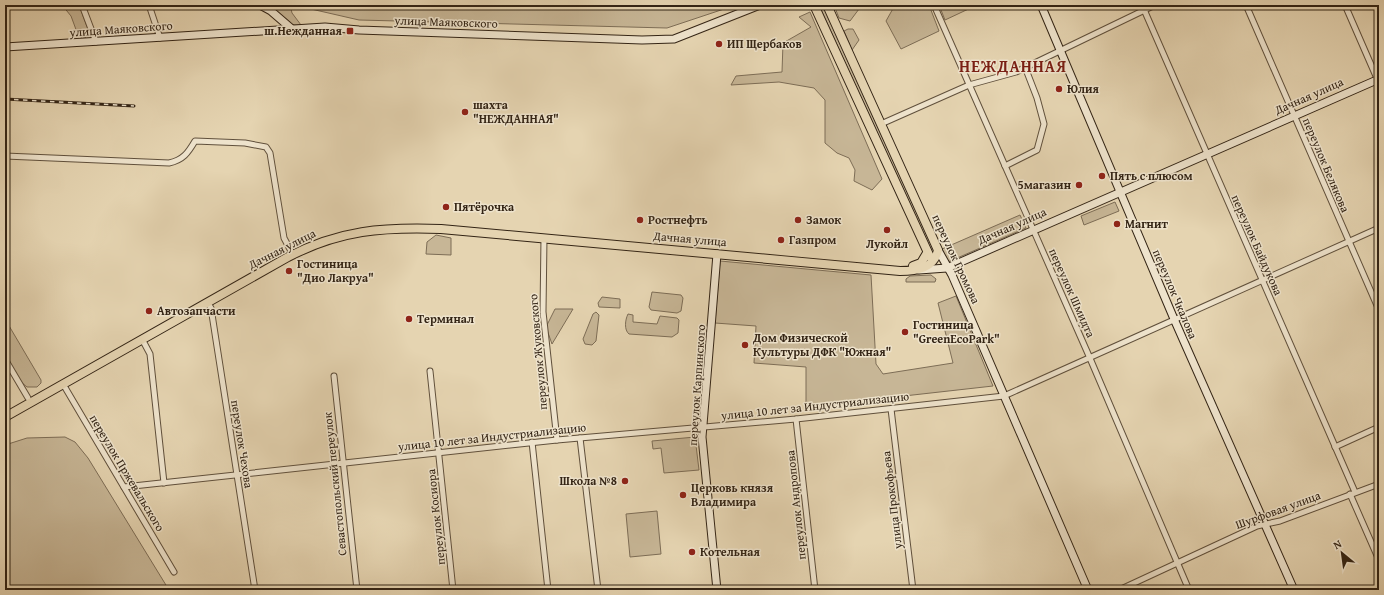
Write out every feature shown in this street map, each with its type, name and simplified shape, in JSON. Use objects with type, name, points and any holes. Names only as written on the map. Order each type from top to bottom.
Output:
[{"type":"main road","name":"переулок Громова","points":[[814,5],[927,253],[922,263],[916,268]]},
{"type":"main road","name":"переулок Громова","points":[[827,5],[938,250]]},
{"type":"main road","name":"Дачная улица","points":[[5,417],[30,400],[292,253],[327,240],[355,232],[419,226],[456,228],[718,251],[879,269],[916,268]]},
{"type":"main road","points":[[916,268],[934,261],[938,250]]},
{"type":"main road","points":[[927,253],[934,261]]},
{"type":"main road","name":"Дачная улица","points":[[5,412],[63,384],[141,338]]},
{"type":"street","points":[[82,5],[96,42]]},
{"type":"street","points":[[149,5],[160,38]]},
{"type":"street","points":[[260,5],[271,11],[293,30]]},
{"type":"street","name":"улица Маяковского","points":[[5,47],[325,28],[642,40],[674,39],[760,5]]},
{"type":"street","name":"переулок Шмидта","points":[[934,5],[1089,356],[1189,590]]},
{"type":"street","name":"переулок Чкалова","points":[[1041,5],[1174,319],[1294,590]]},
{"type":"street","points":[[881,124],[969,85],[1016,72],[1143,7],[1155,5]]},
{"type":"street","name":"переулок Белякова","points":[[1246,5],[1348,242],[1379,310]]},
{"type":"street","points":[[1345,5],[1378,81]]},
{"type":"street","name":"переулок Байдукова","points":[[1143,7],[1335,448],[1379,560]]},
{"type":"street","points":[[1004,166],[1037,150],[1044,124],[1037,98],[1025,67]]},
{"type":"street","name":"Дачная улица","points":[[916,268],[947,268],[1119,191],[1378,81]]},
{"type":"street","points":[[5,156],[169,163],[178,161],[188,154],[195,141],[245,143],[266,147],[270,153],[284,238],[292,253]]},
{"type":"street","name":"улица 10 лет за Индустриализацию","points":[[124,487],[532,442],[796,419],[1004,396],[1089,356],[1379,228]]},
{"type":"street","name":"переулок Жуковского","points":[[544,236],[543,312],[557,440]]},
{"type":"street","name":"переулок Громова","points":[[938,250],[952,275],[1088,590]]},
{"type":"street","name":"переулок Карпинского","points":[[717,590],[702,437],[718,251]]},
{"type":"street","points":[[934,261],[947,268]]},
{"type":"street","name":"переулок Чехова","points":[[207,301],[211,308],[255,590]]},
{"type":"street","points":[[141,338],[150,354],[164,483]]},
{"type":"street","points":[[5,359],[30,400]]},
{"type":"street","name":"переулок Косиора","points":[[430,371],[453,590]]},
{"type":"street","name":"Севастопольский переулок","points":[[334,376],[357,590]]},
{"type":"street","name":"переулок Пржевальского","points":[[63,384],[174,572]]},
{"type":"street","name":"улица Прокофьева","points":[[892,409],[912,590]]},
{"type":"street","name":"переулок Андропова","points":[[796,419],[815,590]]},
{"type":"street","points":[[1335,448],[1379,427]]},
{"type":"street","points":[[580,438],[598,590]]},
{"type":"street","points":[[532,442],[548,590]]},
{"type":"street","name":"Шурфовая улица","points":[[1119,590],[1176,562],[1258,526],[1280,522],[1352,493],[1379,484]]},
{"type":"shaded area","points":[[62,5],[79,5],[89,32],[85,38],[78,35],[71,16]]},
{"type":"shaded area","points":[[268,5],[290,5],[292,13],[301,25],[293,25]]},
{"type":"shaded area","points":[[308,5],[736,5],[667,28],[359,20],[311,9]]},
{"type":"shaded area","points":[[819,5],[824,5],[934,248],[930,250]]},
{"type":"shaded area","points":[[834,5],[856,5],[859,9],[850,21],[839,18]]},
{"type":"shaded area","points":[[895,5],[929,5],[939,31],[901,49],[886,21]]},
{"type":"shaded area","points":[[939,5],[977,5],[945,20]]},
{"type":"shaded area","points":[[810,12],[882,179],[872,190],[854,181],[855,170],[849,158],[837,153],[825,143],[825,100],[814,88],[779,82],[731,85],[736,76],[782,72],[783,43],[811,27],[799,17]]},
{"type":"shaded area","points":[[853,29],[859,40],[852,50],[844,31]]},
{"type":"shaded area","points":[[1115,202],[1119,211],[1084,225],[1081,216]]},
{"type":"shaded area","points":[[1020,215],[1026,228],[948,262],[942,249]]},
{"type":"shaded area","points":[[436,235],[451,238],[451,255],[426,254],[427,242]]},
{"type":"shaded area","points":[[720,261],[871,275],[876,364],[883,374],[953,363],[938,303],[956,296],[993,386],[806,407],[806,367],[754,363],[756,326],[715,323]]},
{"type":"shaded area","points":[[931,275],[936,279],[935,282],[906,282],[906,279],[910,276]]},
{"type":"shaded area","points":[[652,292],[681,295],[683,298],[681,311],[677,313],[651,310],[649,307]]},
{"type":"shaded area","points":[[602,297],[620,299],[620,308],[599,307],[598,303]]},
{"type":"shaded area","points":[[555,309],[573,309],[552,344],[546,327]]},
{"type":"shaded area","points":[[596,312],[599,315],[596,341],[592,345],[585,344],[583,339],[593,314]]},
{"type":"shaded area","points":[[628,314],[633,315],[633,322],[657,324],[660,316],[677,318],[679,320],[678,333],[672,337],[629,334],[626,330],[626,319]]},
{"type":"shaded area","points":[[5,319],[41,380],[41,383],[37,387],[27,387],[21,382],[5,355]]},
{"type":"shaded area","points":[[65,437],[75,442],[88,458],[169,590],[5,590],[5,445],[27,438]]},
{"type":"shaded area","points":[[695,437],[699,470],[664,473],[661,448],[653,449],[652,441]]},
{"type":"shaded area","points":[[657,511],[661,554],[630,557],[626,514]]},
{"type":"railway","points":[[5,99],[134,106]]},
{"type":"place","name":"ш.Нежданная","points":[[350,31]]},
{"type":"place","name":"ИП Щербаков","points":[[719,44]]},
{"type":"place","name":"Юлия","points":[[1059,89]]},
{"type":"place","name":"шахта \"НЕЖДАННАЯ\"","points":[[465,112]]},
{"type":"place","name":"Пять с плюсом","points":[[1102,176]]},
{"type":"place","name":"5магазин","points":[[1079,185]]},
{"type":"place","name":"Пятёрочка","points":[[446,207]]},
{"type":"place","name":"Ростнефть","points":[[640,220]]},
{"type":"place","name":"Замок","points":[[798,220]]},
{"type":"place","name":"Магнит","points":[[1117,224]]},
{"type":"place","name":"Лукойл","points":[[887,230]]},
{"type":"place","name":"Газпром","points":[[781,240]]},
{"type":"place","name":"Гостиница \"Дио Лакруа\"","points":[[289,271]]},
{"type":"place","name":"Автозапчасти","points":[[149,311]]},
{"type":"place","name":"Терминал","points":[[409,319]]},
{"type":"place","name":"Гостиница \"GreenEcoPark\"","points":[[905,332]]},
{"type":"place","name":"Дом Физической Культуры ДФК \"Южная\"","points":[[745,345]]},
{"type":"place","name":"Школа №8","points":[[625,481]]},
{"type":"place","name":"Церковь князя Владимира","points":[[683,495]]},
{"type":"place","name":"Котельная","points":[[692,552]]},
{"type":"district","name":"НЕЖДАННАЯ","points":[[1013,66]]}]
